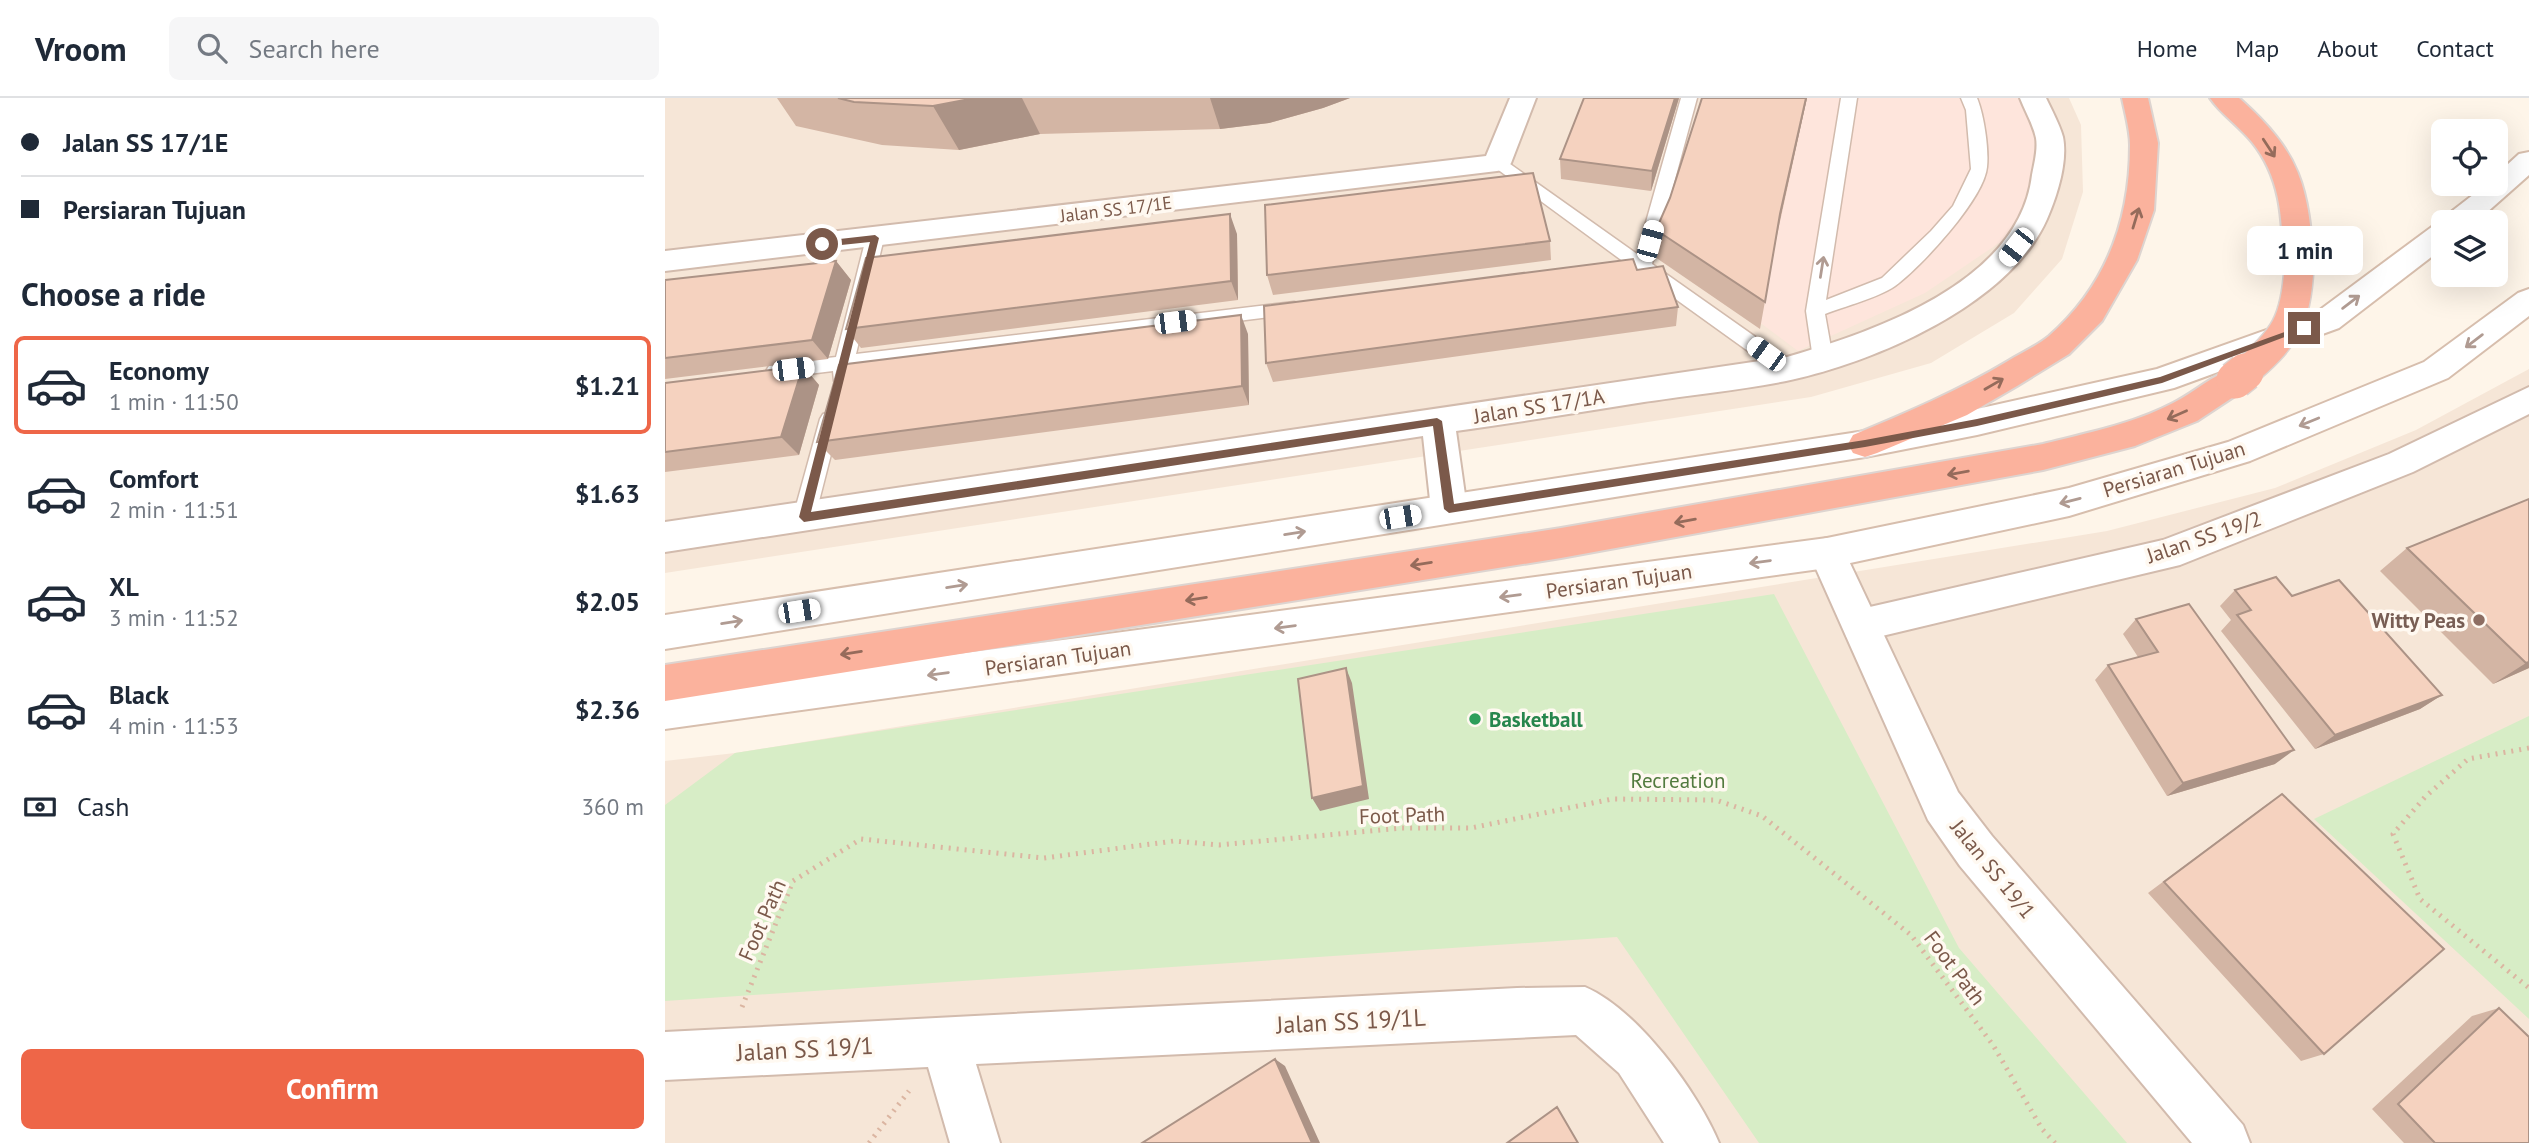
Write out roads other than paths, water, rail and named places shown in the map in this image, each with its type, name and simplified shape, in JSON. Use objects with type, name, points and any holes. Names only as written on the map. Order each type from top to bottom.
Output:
[{"type":"highway","points":[[1865,443],[1955,406],[1995,383],[2058,346],[2091,313],[2122,260],[2140,210],[2144,143],[2135,98]]},
{"type":"highway","points":[[665,682],[1562,543],[2043,457],[2136,432],[2185,412],[2235,380],[2260,360],[2282,333],[2296,304],[2299,267],[2290,183],[2268,144],[2239,111],[2223,98]]},
{"type":"street","points":[[1497,163],[1523,98]]},
{"type":"street","name":"Jalan SS 17/1A","points":[[665,537],[1787,369],[1823,359],[1897,331],[1957,300],[2001,266],[2031,228],[2045,189],[2050,141],[2033,98]]},
{"type":"street","points":[[2473,210],[2529,160]]},
{"type":"street","name":"Jalan SS 17/1E","points":[[665,261],[1497,163]]},
{"type":"street","points":[[2488,199],[2529,190]]},
{"type":"street","points":[[665,632],[1865,443],[1977,422],[2162,380],[2328,320],[2431,242]]},
{"type":"street","name":"Persiaran Tujuan","points":[[665,711],[1827,553],[2069,502],[2238,452],[2436,370],[2529,300]]},
{"type":"street","name":"Jalan SS 19/2","points":[[1861,625],[2167,554],[2401,463],[2529,399]]},
{"type":"street","points":[[1437,421],[1449,509]]},
{"type":"street","name":"Jalan SS 19/1","points":[[1827,553],[1943,806],[1976,851],[2225,1143]]},
{"type":"street","name":"Jalan SS 19/1L","points":[[945,1043],[1517,1012],[1585,1012],[1636,1056],[1694,1143]]},
{"type":"street","points":[[945,1043],[975,1143]]},
{"type":"street","name":"Jalan SS 19/1","points":[[665,1056],[945,1043]]},
{"type":"lane","points":[[1643,265],[1689,98]]},
{"type":"lane","points":[[1823,359],[1815,311],[1849,98]]},
{"type":"lane","points":[[1815,311],[1888,282],[1937,235],[1960,208],[1979,169],[1974,110],[1969,98]]},
{"type":"lane","points":[[1497,163],[1787,369]]},
{"type":"lane","points":[[804,517],[875,238]]},
{"type":"lane","points":[[1588,272],[1643,265]]},
{"type":"lane","points":[[762,373],[1313,306]]},
{"type":"place","name":"Witty Peas","points":[[2479,620]]},
{"type":"place","name":"Basketball","points":[[1475,719]]},
{"type":"park label","name":"Recreation","points":[[1678,780]]}]
